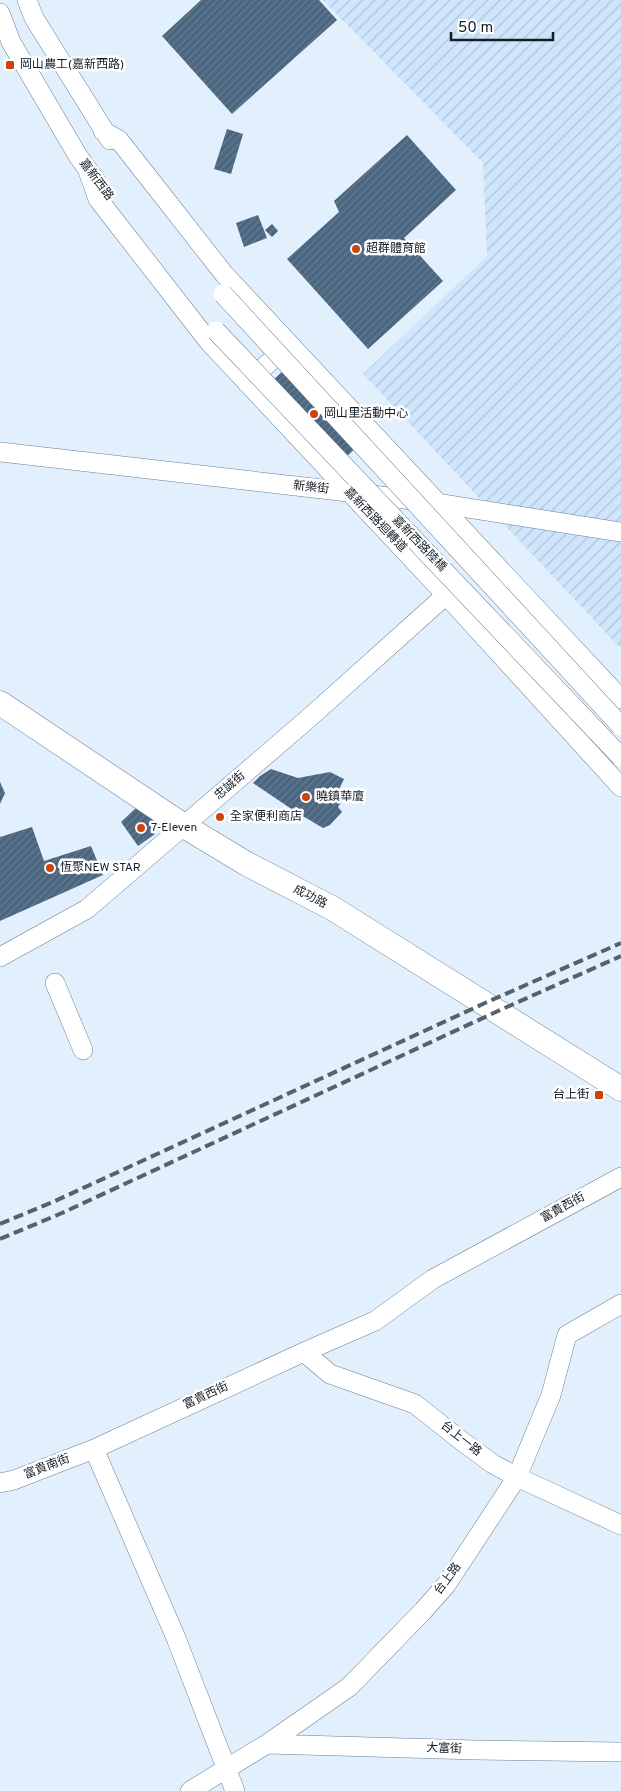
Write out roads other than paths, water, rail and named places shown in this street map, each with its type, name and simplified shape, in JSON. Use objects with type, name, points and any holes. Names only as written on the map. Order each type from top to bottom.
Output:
[{"type":"main road","name":"成功路","points":[[0,703],[184,826],[247,864],[332,908],[621,1089]]},
{"type":"street","points":[[27,0],[34,18],[104,131],[119,140],[224,274],[621,700]]},
{"type":"street","name":"嘉新西路","points":[[0,13],[11,42],[88,171],[216,331]]},
{"type":"street","name":"嘉新西路陸橋","points":[[104,131],[223,294],[621,726]]},
{"type":"street","name":"嘉新西路迴轉道","points":[[88,171],[98,199],[209,342],[446,595],[621,788]]},
{"type":"street","name":"嘉新西路陸橋","points":[[216,331],[621,757]]},
{"type":"street","points":[[247,383],[289,344]]},
{"type":"street","name":"新樂街","points":[[0,452],[436,503],[621,532]]},
{"type":"street","name":"忠誠街","points":[[0,957],[87,909],[309,718],[446,595]]},
{"type":"street","points":[[55,983],[83,1050]]},
{"type":"street","name":"富貴西街","points":[[94,1449],[374,1321],[433,1279],[621,1177]]},
{"type":"street","name":"台上路","points":[[190,1791],[267,1744],[349,1687],[423,1611],[446,1585],[517,1477],[551,1395],[567,1335],[621,1304]]},
{"type":"street","name":"台上一路","points":[[304,1352],[330,1374],[415,1404],[493,1464],[621,1525]]},
{"type":"street","points":[[94,1449],[176,1638],[235,1791]]},
{"type":"street","name":"富貴南街","points":[[0,1483],[14,1480],[94,1449]]},
{"type":"street","name":"大富街","points":[[267,1744],[621,1752]]},
{"type":"railway","points":[[0,1224],[55,1201],[485,1003],[621,943]]},
{"type":"railway","points":[[0,1239],[62,1213],[621,956]]},
{"type":"place","name":"岡山農工(嘉新西路)","points":[[10,65]]},
{"type":"place","name":"超群體育館","points":[[356,249]]},
{"type":"place","name":"岡山里活動中心","points":[[314,414]]},
{"type":"place","name":"曉鎮華廈","points":[[306,797]]},
{"type":"place","name":"全家便利商店","points":[[220,817]]},
{"type":"place","name":"7-Eleven","points":[[141,828]]},
{"type":"place","name":"恆聚NEW STAR","points":[[50,868]]},
{"type":"place","name":"台上街","points":[[599,1095]]}]
